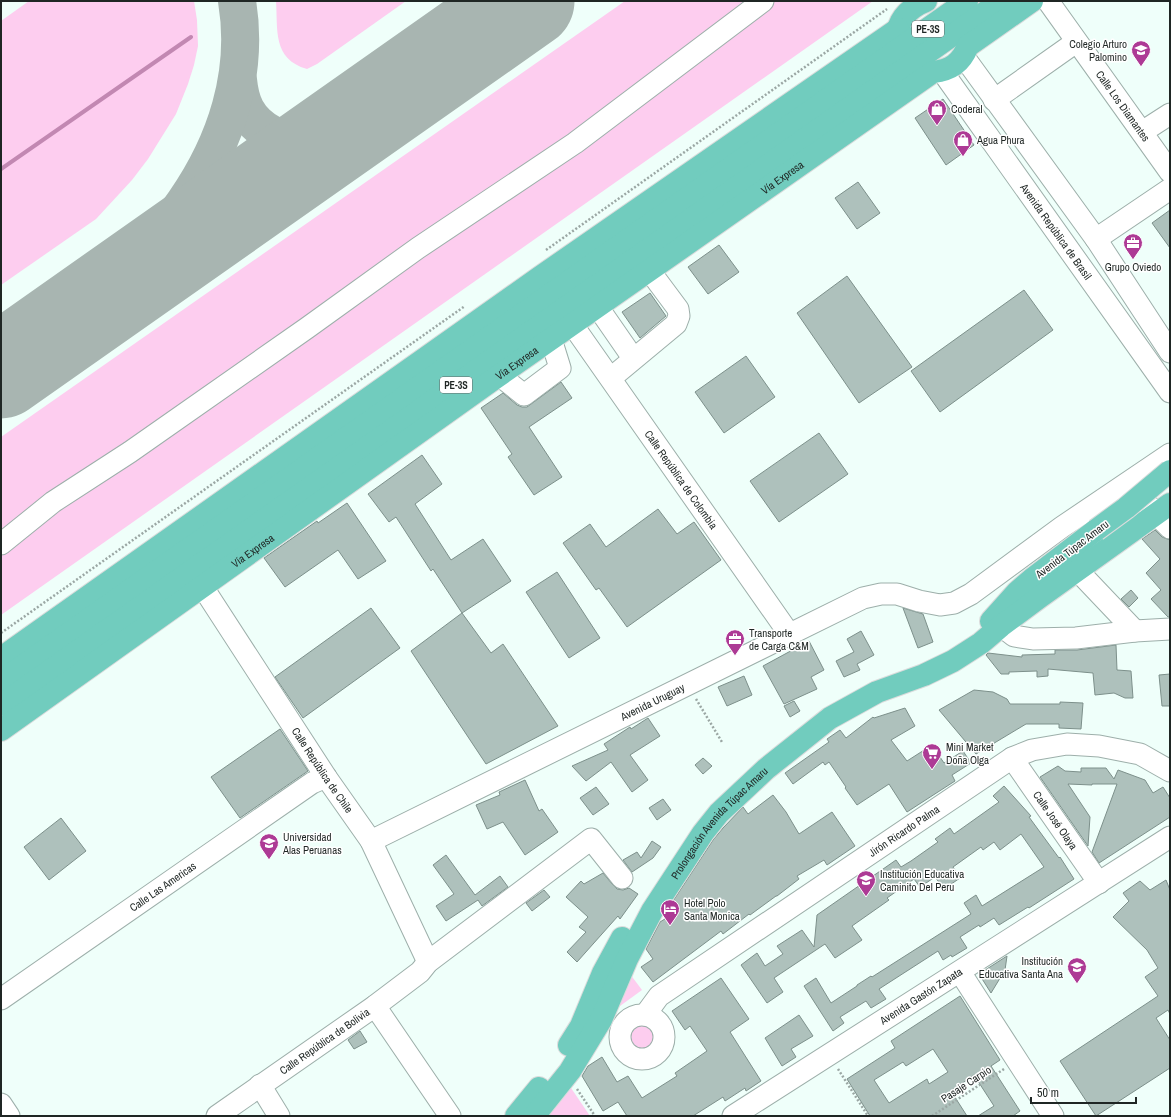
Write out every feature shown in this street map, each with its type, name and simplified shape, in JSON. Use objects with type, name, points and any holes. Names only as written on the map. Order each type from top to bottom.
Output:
[{"type":"main road","points":[[926,1],[917,4],[908,10],[902,19],[903,47],[925,72],[937,72]]},
{"type":"main road","name":"Vía Expresa","points":[[1,658],[581,249],[903,47],[958,9],[1001,1]]},
{"type":"main road","name":"Vía Expresa","points":[[1,681],[434,388],[639,255],[937,72],[954,66],[966,52],[1032,1]]},
{"type":"main road","points":[[958,9],[970,36],[966,52]]},
{"type":"main road","name":"Vía Expresa","points":[[1,730],[606,300],[639,255],[903,47]]},
{"type":"main road","points":[[581,249],[639,255]]},
{"type":"main road","points":[[434,388],[458,335]]},
{"type":"main road","points":[[434,388],[495,378]]},
{"type":"main road","name":"Vía Expresa","points":[[1,705],[434,388]]},
{"type":"main road","name":"Avenida Túpac Amaru","points":[[1001,626],[1027,596],[1170,471]]},
{"type":"main road","points":[[1099,534],[1170,485]]},
{"type":"main road","points":[[1001,626],[1078,571],[1165,515]]},
{"type":"main road","name":"Avenida Túpac Amaru","points":[[978,632],[1032,579],[1099,534]]},
{"type":"main road","name":"Prolongación Avenida Túpac Amaru","points":[[534,1116],[570,1071],[582,1052],[601,1020],[627,959],[652,912],[703,833],[720,814],[766,769],[830,718],[877,692],[924,675],[953,661],[981,643],[1001,626]]},
{"type":"main road","name":"Prolongación Avenida Túpac Amaru","points":[[516,1116],[552,1072],[581,1026],[603,973],[624,935],[688,836],[715,800],[778,742],[857,688],[917,664],[978,632]]},
{"type":"street","points":[[1,544],[53,502],[130,452],[308,328],[418,248],[575,143],[763,1]]},
{"type":"street","name":"Calle Los Diamantes","points":[[1048,1],[1170,172]]},
{"type":"street","points":[[994,100],[1076,42]]},
{"type":"street","points":[[966,52],[994,100],[1110,259],[1170,352]]},
{"type":"street","name":"Avenida República de Brasil","points":[[937,72],[1086,274],[1170,392]]},
{"type":"street","points":[[1142,132],[1170,114]]},
{"type":"street","points":[[1096,239],[1170,189]]},
{"type":"street","points":[[610,378],[676,324],[679,316],[678,309],[639,255]]},
{"type":"street","points":[[1086,274],[1110,259]]},
{"type":"street","points":[[606,300],[633,358]]},
{"type":"street","name":"Calle República de Colombia","points":[[572,324],[790,635]]},
{"type":"street","points":[[495,378],[524,394],[560,368],[551,339]]},
{"type":"street","points":[[1165,515],[1129,482],[1170,454]]},
{"type":"street","name":"Avenida Uruguay","points":[[371,841],[863,598],[881,594],[897,594],[919,601],[940,605],[954,603],[971,594],[1062,527],[1129,482]]},
{"type":"street","points":[[1078,571],[1134,631]]},
{"type":"street","name":"Calle República de Chile","points":[[202,586],[326,777],[371,841],[428,962]]},
{"type":"street","points":[[1001,626],[1014,636],[1033,639],[1076,638],[1134,631],[1170,629]]},
{"type":"street","name":"Jirón Ricardo Palma","points":[[645,1015],[659,996],[1012,758],[1032,750],[1067,744],[1099,746],[1140,754],[1170,771]]},
{"type":"street","name":"Calle José Olaya","points":[[1012,758],[1099,883]]},
{"type":"street","name":"Calle Las Americas","points":[[1,999],[312,784],[326,777]]},
{"type":"street","name":"Avenida Gastón Zapata","points":[[733,1116],[1170,837]]},
{"type":"street","name":"Calle República de Bolivia","points":[[217,1116],[375,1006],[420,972],[428,962],[591,839],[622,878]]},
{"type":"street","points":[[960,972],[1053,1116]]},
{"type":"street","points":[[375,1006],[450,1116]]},
{"type":"street","points":[[260,1085],[279,1116]]},
{"type":"street","points":[[1,1104],[9,1116]]},
{"type":"path","points":[[540,254],[893,5]]},
{"type":"path","points":[[1,633],[469,304]]},
{"type":"path","points":[[696,699],[722,742]]},
{"type":"path","points":[[836,1065],[868,1116]]},
{"type":"path","name":"Pasaje Carpio","points":[[932,1116],[1009,1065]]},
{"type":"path","points":[[575,1085],[595,1116]]},
{"type":"shaded area","points":[[29,1],[194,1],[197,20],[198,46],[188,84],[176,114],[148,159],[132,180],[96,219],[1,285],[1,21]]},
{"type":"shaded area","points":[[276,1],[406,1],[317,64],[307,69],[288,58],[282,50],[277,32]]},
{"type":"shaded area","points":[[625,1],[873,1],[1,615],[1,437]]},
{"type":"shaded area","points":[[630,974],[642,990],[620,1006],[612,1017]]},
{"type":"shaded area","points":[[642,1025],[652,1029],[656,1039],[652,1049],[642,1053],[632,1049],[628,1039],[632,1029]]},
{"type":"shaded area","points":[[569,1085],[590,1116],[546,1116]]},
{"type":"building","points":[[943,99],[974,145],[946,165],[915,118]]},
{"type":"building","points":[[858,182],[880,213],[857,229],[835,198]]},
{"type":"building","points":[[1170,210],[1170,248],[1152,223]]},
{"type":"building","points":[[719,245],[739,272],[708,294],[688,267]]},
{"type":"building","points":[[847,276],[912,367],[859,403],[797,313]]},
{"type":"building","points":[[1024,290],[1053,330],[940,412],[911,371]]},
{"type":"building","points":[[650,293],[666,316],[640,338],[622,312]]},
{"type":"building","points":[[746,356],[775,397],[724,433],[695,392]]},
{"type":"building","points":[[561,382],[572,398],[529,427],[562,477],[534,495],[508,457],[512,454],[481,408],[503,393],[517,405],[527,407]]},
{"type":"building","points":[[819,433],[848,474],[779,522],[750,481]]},
{"type":"building","points":[[422,455],[442,484],[415,504],[451,560],[483,539],[511,581],[462,613],[433,569],[431,571],[396,517],[389,522],[368,494]]},
{"type":"building","points":[[347,503],[386,561],[358,579],[338,550],[285,587],[264,558],[317,521],[318,523]]},
{"type":"building","points":[[658,509],[677,534],[694,522],[721,560],[627,627],[599,588],[596,590],[563,543],[590,524],[606,547]]},
{"type":"building","points":[[1155,530],[1162,537],[1170,540],[1170,617],[1168,617],[1151,599],[1161,590],[1146,573],[1160,559],[1142,539]]},
{"type":"building","points":[[557,572],[600,638],[569,658],[526,592]]},
{"type":"building","points":[[1131,590],[1138,598],[1129,607],[1121,599]]},
{"type":"building","points":[[371,608],[400,648],[303,718],[275,677]]},
{"type":"building","points":[[903,608],[923,614],[933,642],[918,648]]},
{"type":"building","points":[[462,613],[491,653],[503,644],[558,726],[486,764],[411,651]]},
{"type":"building","points":[[861,631],[874,655],[857,664],[860,670],[844,677],[836,661],[854,652],[847,639]]},
{"type":"building","points":[[809,641],[824,670],[811,677],[817,689],[784,704],[763,666]]},
{"type":"building","points":[[1116,645],[1117,670],[1131,671],[1133,698],[1125,698],[1114,693],[1095,695],[1093,673],[1048,669],[1048,676],[1037,677],[1037,671],[1009,672],[1009,674],[1001,674],[986,655],[988,653],[1022,657],[1022,655],[1055,654],[1055,650],[1077,650]]},
{"type":"building","points":[[1170,674],[1170,706],[1162,706],[1159,675]]},
{"type":"building","points":[[744,676],[752,695],[727,706],[718,687]]},
{"type":"building","points":[[974,690],[993,692],[1007,699],[1010,704],[1060,704],[1060,702],[1083,703],[1081,729],[1059,728],[1059,724],[1026,724],[976,754],[939,710]]},
{"type":"building","points":[[794,701],[800,711],[790,717],[784,706]]},
{"type":"building","points":[[905,708],[915,726],[891,740],[907,761],[932,745],[944,763],[963,751],[971,763],[952,775],[955,781],[907,812],[889,784],[857,805],[829,762],[825,765],[823,762],[793,784],[785,773],[829,742],[827,739],[840,730],[846,738],[873,717],[874,718]]},
{"type":"building","points":[[648,718],[660,736],[630,755],[648,780],[632,792],[611,762],[586,781],[572,766],[608,750],[604,744],[630,727],[631,729]]},
{"type":"building","points":[[280,729],[308,771],[240,818],[211,777]]},
{"type":"building","points":[[703,758],[712,766],[703,774],[695,765]]},
{"type":"building","points":[[1058,766],[1065,771],[1081,772],[1081,768],[1106,768],[1114,779],[1118,770],[1145,780],[1153,793],[1163,787],[1170,798],[1170,817],[1099,863],[1092,852],[1117,784],[1068,784],[1090,817],[1088,846],[1040,777]]},
{"type":"building","points":[[525,780],[539,811],[542,809],[558,832],[525,855],[503,822],[487,829],[476,805],[500,795],[499,792]]},
{"type":"building","points":[[1004,786],[1031,816],[1029,817],[1059,858],[1060,857],[1074,879],[999,925],[994,918],[980,927],[979,925],[960,937],[967,948],[952,957],[951,955],[943,960],[938,951],[879,989],[886,999],[871,1008],[866,1001],[840,1017],[844,1023],[833,1031],[804,986],[816,978],[831,1003],[871,976],[872,977],[971,914],[964,903],[976,895],[982,906],[1044,867],[1021,834],[1000,850],[994,842],[983,850],[981,847],[953,867],[960,878],[944,889],[935,877],[920,887],[914,879],[887,898],[889,900],[852,926],[862,940],[835,958],[825,944],[774,978],[783,992],[767,1003],[741,965],[757,953],[765,966],[783,954],[777,946],[802,930],[814,947],[817,915],[896,860],[901,867],[911,861],[938,842],[935,839],[950,828],[954,834],[999,802],[993,796]]},
{"type":"building","points":[[596,787],[609,804],[593,815],[580,798]]},
{"type":"building","points":[[773,795],[786,812],[799,834],[832,812],[855,846],[827,865],[824,860],[797,876],[799,879],[777,896],[750,915],[749,914],[723,934],[721,931],[653,982],[641,967],[653,959],[646,949],[660,922],[668,917],[665,914],[669,907],[675,903],[673,901],[713,840],[723,828],[743,807],[748,814]]},
{"type":"building","points":[[663,799],[671,810],[657,820],[649,808]]},
{"type":"building","points":[[61,818],[86,851],[49,880],[24,847]]},
{"type":"building","points":[[652,841],[661,847],[653,858],[632,872],[623,860],[637,852],[641,858]]},
{"type":"building","points":[[446,855],[475,895],[500,876],[508,887],[482,906],[478,900],[446,921],[436,906],[454,894],[433,865]]},
{"type":"building","points":[[603,873],[617,889],[623,890],[629,888],[638,894],[620,919],[618,916],[577,962],[567,952],[586,932],[579,927],[588,917],[566,897],[581,881],[584,884]]},
{"type":"building","points":[[1166,880],[1170,890],[1170,1014],[1168,1010],[1156,1018],[1170,1040],[1170,1068],[1096,1116],[1060,1061],[1158,996],[1145,977],[1158,968],[1147,950],[1113,917],[1129,901],[1123,893],[1140,881],[1150,890]]},
{"type":"building","points":[[544,890],[550,897],[532,911],[526,903]]},
{"type":"building","points":[[1007,956],[1005,970],[991,993],[979,974]]},
{"type":"building","points":[[721,978],[749,1019],[730,1032],[761,1081],[746,1091],[745,1088],[725,1101],[723,1097],[693,1116],[627,1116],[618,1102],[603,1111],[582,1076],[588,1066],[602,1057],[617,1082],[628,1076],[642,1098],[677,1076],[675,1073],[707,1051],[690,1026],[685,1030],[672,1011]]},
{"type":"building","points":[[960,996],[1000,1060],[991,1066],[1020,1111],[1013,1116],[978,1116],[994,1106],[974,1075],[951,1091],[967,1116],[870,1116],[847,1079],[895,1048],[891,1041]],"holes":[[[933,1049],[948,1072],[929,1084],[927,1079],[889,1103],[874,1080],[903,1062],[906,1066]]]},
{"type":"building","points":[[799,1015],[813,1036],[791,1049],[796,1057],[782,1066],[765,1038]]},
{"type":"building","points":[[360,1031],[367,1042],[354,1049],[348,1040]]},
{"type":"waterway","points":[[1,169],[191,37]]},
{"type":"taxiway","points":[[110,294],[177,214],[212,156],[223,131],[237,81],[240,54],[240,28],[237,1]]},
{"type":"taxiway","points":[[238,80],[246,110],[257,124],[279,138],[288,141],[305,143],[327,137],[348,127]]},
{"type":"runway","points":[[1,371],[527,1]]},
{"type":"place","name":"Colegio Arturo Palomino","points":[[1141,67]]},
{"type":"place","name":"Coderal","points":[[937,126]]},
{"type":"place","name":"Agua Phura","points":[[963,157]]},
{"type":"place","name":"Grupo Oviedo","points":[[1133,260]]},
{"type":"place","name":"Transporte de Carga C&M","points":[[735,656]]},
{"type":"place","name":"Mini Market Doña Olga","points":[[932,770]]},
{"type":"place","name":"Universidad Alas Peruanas","points":[[269,860]]},
{"type":"place","name":"Institución Educativa Caminito Del Peru","points":[[866,897]]},
{"type":"place","name":"Hotel Polo Santa Monica","points":[[670,926]]},
{"type":"place","name":"Institución Educativa Santa Ana","points":[[1077,984]]}]
